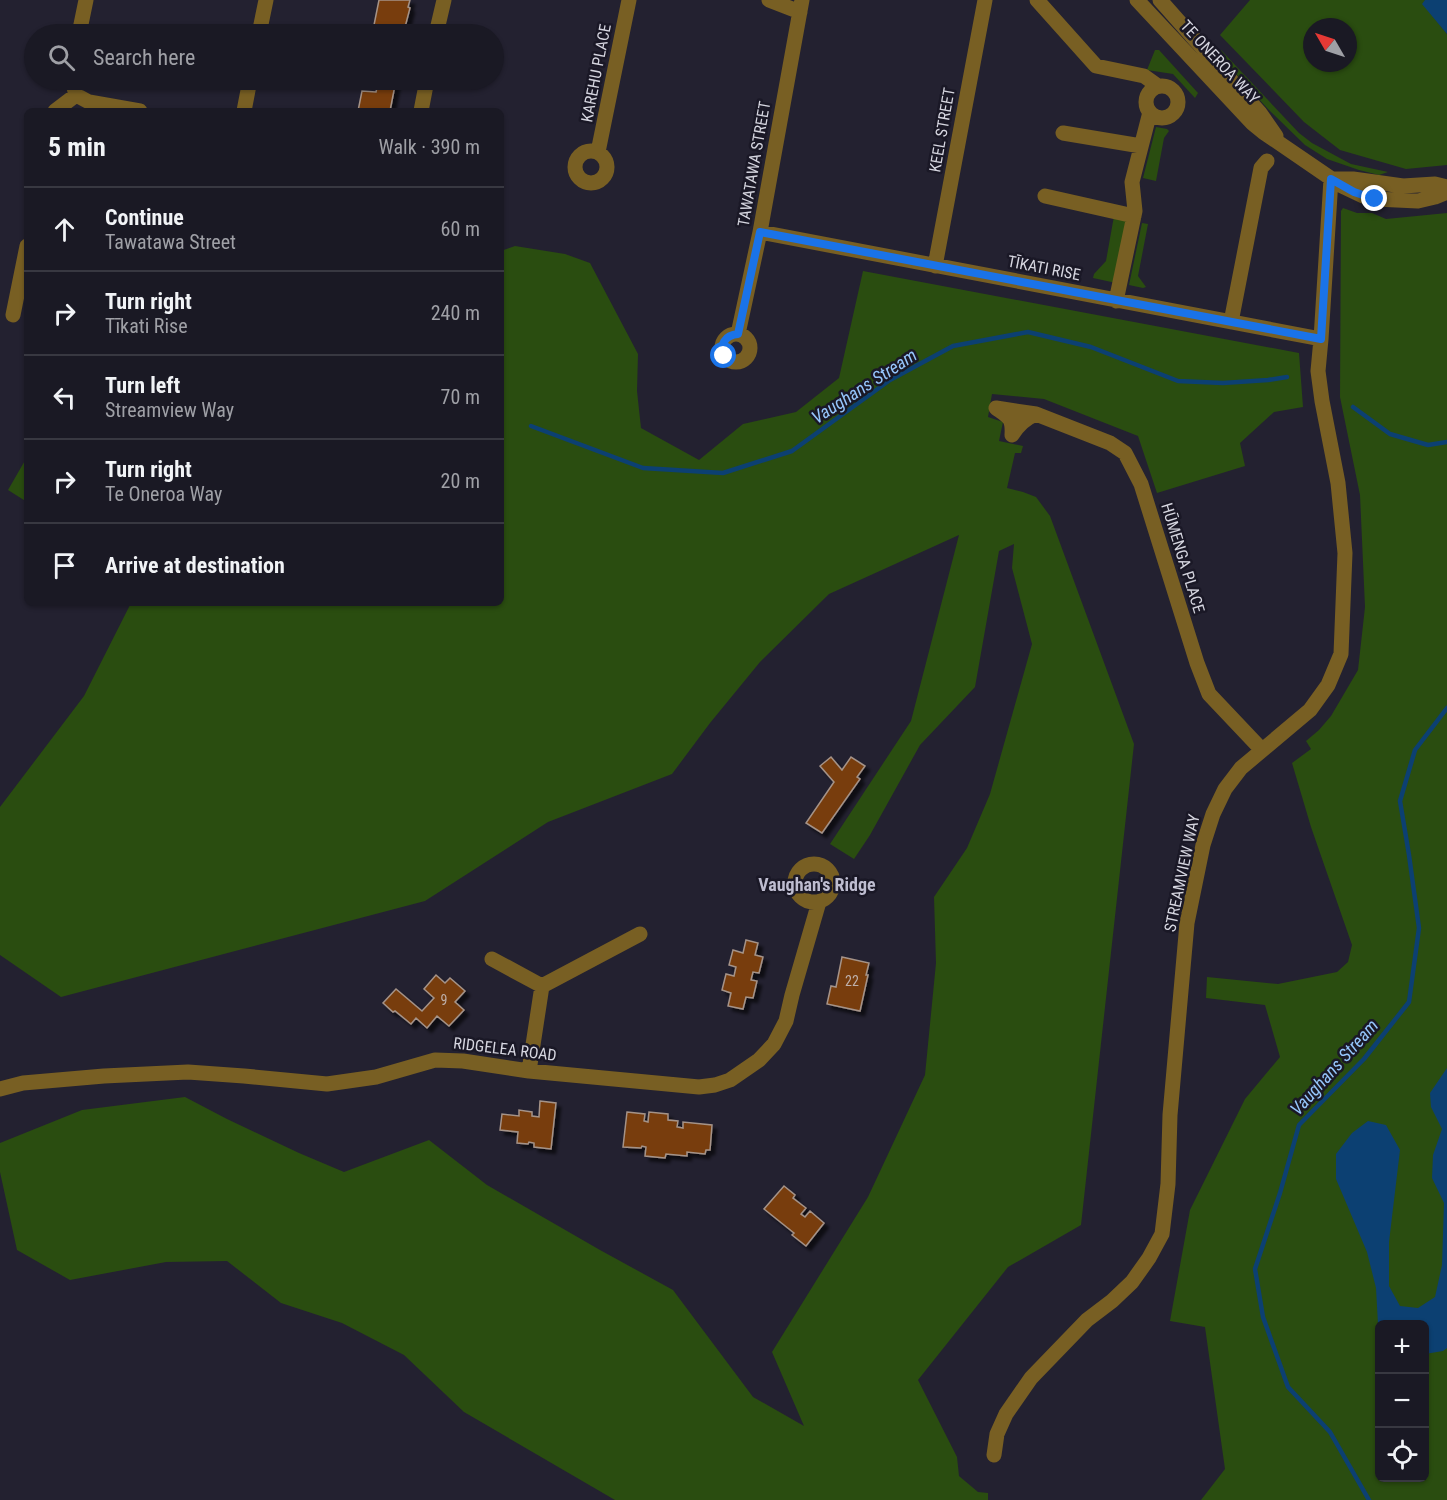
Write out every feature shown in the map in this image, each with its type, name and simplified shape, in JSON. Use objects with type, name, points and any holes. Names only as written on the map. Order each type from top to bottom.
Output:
[{"type":"street","points":[[81,24],[86,0]]},
{"type":"street","points":[[261,24],[266,0]]},
{"type":"street","points":[[438,24],[444,0]]},
{"type":"street","name":"KAREHU PLACE","points":[[598,152],[629,0]]},
{"type":"street","points":[[769,0],[801,6]]},
{"type":"street","name":"KEEL STREET","points":[[936,266],[985,0]]},
{"type":"street","points":[[1037,0],[1096,66],[1144,76],[1158,86]]},
{"type":"street","name":"TE ONEROA WAY","points":[[1137,0],[1252,123],[1331,179],[1354,192],[1375,199],[1418,201],[1447,192]]},
{"type":"street","name":"TE ONEROA WAY","points":[[1160,0],[1260,113],[1281,144]]},
{"type":"street","name":"TAWATAWA STREET","points":[[738,334],[760,232],[801,6]]},
{"type":"street","points":[[1158,86],[1173,90],[1178,104],[1173,113],[1164,118],[1154,116],[1147,107],[1149,92],[1158,86]]},
{"type":"street","points":[[75,90],[76,95],[89,102],[123,108]]},
{"type":"street","points":[[245,108],[248,90]]},
{"type":"street","points":[[422,108],[425,90]]},
{"type":"street","points":[[59,108],[76,95]]},
{"type":"street","points":[[1116,301],[1135,211],[1132,182],[1150,112]]},
{"type":"street","points":[[1063,133],[1141,146]]},
{"type":"street","points":[[1231,322],[1261,168],[1267,161]]},
{"type":"street","points":[[1331,179],[1353,179],[1403,186],[1435,184],[1447,187]]},
{"type":"street","name":"STREAMVIEW WAY","points":[[994,1455],[997,1434],[1006,1414],[1031,1378],[1087,1320],[1113,1301],[1132,1282],[1162,1234],[1168,1184],[1170,1115],[1187,923],[1201,856],[1213,814],[1225,789],[1241,768],[1310,710],[1328,685],[1341,654],[1345,553],[1338,483],[1318,371],[1331,179]]},
{"type":"street","points":[[1045,196],[1134,216]]},
{"type":"street","name":"TĪKATI RISE","points":[[760,232],[1321,339]]},
{"type":"street","points":[[13,315],[24,261]]},
{"type":"street","name":"HŪMENGA PLACE","points":[[1036,414],[1110,443],[1125,453],[1141,484],[1197,663],[1209,694],[1262,750]]},
{"type":"street","name":"RIDGELEA ROAD","points":[[0,1089],[23,1083],[189,1072],[327,1084],[376,1077],[435,1060],[463,1061],[529,1071],[699,1087],[715,1085],[730,1080],[759,1060],[774,1044],[786,1021],[819,902]]},
{"type":"street","points":[[542,986],[640,934]]},
{"type":"street","points":[[492,959],[542,986]]},
{"type":"street","points":[[529,1071],[542,986]]},
{"type":"green space","points":[[1250,0],[1425,0],[1423,4],[1447,34],[1447,165],[1406,169],[1340,150],[1304,122],[1220,35]]},
{"type":"green space","points":[[1155,50],[1159,50],[1198,93],[1195,98],[1173,74],[1147,70]]},
{"type":"green space","points":[[1221,50],[1299,133],[1312,143],[1351,164],[1388,172],[1379,175],[1359,170],[1327,159],[1305,145],[1268,109],[1218,54]]},
{"type":"green space","points":[[1156,127],[1169,131],[1164,138],[1156,181],[1143,178]]},
{"type":"green space","points":[[1343,208],[1357,213],[1372,213],[1386,219],[1447,213],[1447,1500],[1201,1500],[1225,1469],[1205,1327],[1170,1321],[1190,1210],[1245,1099],[1280,1057],[1265,1005],[1206,998],[1207,977],[1278,984],[1337,972],[1348,962],[1352,945],[1311,827],[1292,763],[1311,749],[1306,741],[1331,716],[1358,670],[1365,607],[1360,495],[1340,397],[1341,211]]},
{"type":"green space","points":[[1114,216],[1129,219],[1116,283],[1093,278],[1106,261]]},
{"type":"green space","points":[[1142,223],[1148,224],[1138,276],[1146,287],[1143,288],[1129,285]]},
{"type":"green space","points":[[515,246],[565,254],[590,263],[638,354],[637,391],[641,428],[699,460],[743,424],[796,412],[839,378],[863,271],[1299,353],[1303,407],[1274,412],[1240,443],[1245,466],[1157,493],[1138,436],[1044,399],[992,394],[988,417],[1003,422],[999,441],[1023,446],[1021,453],[1015,453],[1007,488],[1036,497],[1050,516],[1134,744],[1081,1225],[1008,1267],[918,1380],[957,1457],[959,1476],[978,1492],[988,1493],[988,1500],[615,1500],[464,1412],[404,1355],[342,1323],[281,1303],[227,1261],[166,1262],[70,1280],[17,1250],[0,1172],[0,1143],[82,1110],[185,1097],[299,1153],[344,1172],[429,1140],[487,1185],[673,1290],[753,1397],[804,1426],[772,1352],[868,1197],[925,1075],[936,963],[934,897],[967,848],[990,794],[1032,644],[1012,568],[1014,544],[999,551],[975,687],[920,745],[870,835],[854,859],[830,844],[911,721],[959,535],[829,594],[760,662],[672,774],[548,822],[425,901],[61,997],[0,955],[0,807],[84,696],[129,606],[504,606],[504,250]]},
{"type":"green space","points":[[24,462],[24,500],[8,490]]},
{"type":"water","points":[[1425,0],[1447,0],[1447,34],[1422,4]]},
{"type":"water","points":[[1447,1068],[1447,1348],[1429,1353],[1429,1320],[1378,1320],[1376,1288],[1367,1252],[1336,1179],[1336,1154],[1352,1133],[1368,1121],[1386,1125],[1400,1150],[1389,1242],[1389,1286],[1400,1306],[1418,1308],[1435,1297],[1442,1265],[1444,1203],[1432,1178],[1433,1155],[1442,1129],[1431,1107],[1430,1093]]},
{"type":"building","points":[[379,0],[410,0],[406,24],[374,24]]},
{"type":"building","points":[[376,90],[394,90],[391,108],[359,108],[362,91],[376,92]]},
{"type":"building","points":[[831,757],[842,770],[851,757],[865,766],[857,777],[860,779],[822,833],[806,823],[834,782],[820,766]]},
{"type":"building","points":[[746,940],[758,943],[755,955],[763,957],[759,973],[753,972],[751,980],[757,981],[753,998],[746,997],[743,1009],[728,1006],[731,993],[722,990],[726,974],[734,976],[736,967],[729,965],[733,950],[743,953]]},
{"type":"building","points":[[842,957],[869,963],[860,1011],[827,1004],[831,986],[836,987]]},
{"type":"building","points":[[436,975],[445,983],[450,978],[465,991],[455,1002],[464,1010],[449,1026],[437,1016],[427,1028],[416,1018],[411,1024],[383,1003],[396,989],[422,1011],[434,998],[424,989]]},
{"type":"building","points":[[540,1101],[556,1103],[551,1149],[534,1147],[534,1143],[529,1142],[528,1144],[517,1143],[518,1132],[500,1130],[502,1114],[519,1116],[519,1110],[532,1112],[532,1116],[539,1117]]},
{"type":"building","points":[[627,1112],[645,1114],[644,1121],[648,1122],[649,1112],[668,1114],[668,1120],[678,1121],[677,1127],[683,1128],[683,1122],[712,1125],[710,1150],[706,1150],[705,1154],[687,1152],[687,1156],[666,1154],[665,1158],[645,1156],[646,1147],[623,1147]]},
{"type":"building","points":[[784,1186],[795,1195],[793,1198],[806,1208],[801,1214],[805,1217],[810,1211],[824,1223],[806,1246],[792,1235],[794,1233],[764,1209]]},
{"type":"waterway","name":"Vaughans Stream","points":[[531,426],[643,468],[723,473],[792,451],[890,380],[953,346],[1028,332],[1091,347],[1178,381],[1223,383],[1287,377]]},
{"type":"waterway","points":[[1353,407],[1390,434],[1428,445],[1447,442]]},
{"type":"waterway","name":"Vaughans Stream","points":[[1369,1500],[1330,1432],[1288,1387],[1263,1317],[1255,1269],[1299,1125],[1364,1059],[1409,1002],[1419,928],[1400,801],[1415,750],[1447,708]]},
{"type":"district","name":"Vaughan's Ridge","points":[[817,884]]},
{"type":"route","points":[[724,356],[722,353],[724,341],[730,335],[738,334],[760,232],[1321,339],[1331,179],[1354,192],[1375,199]]}]
